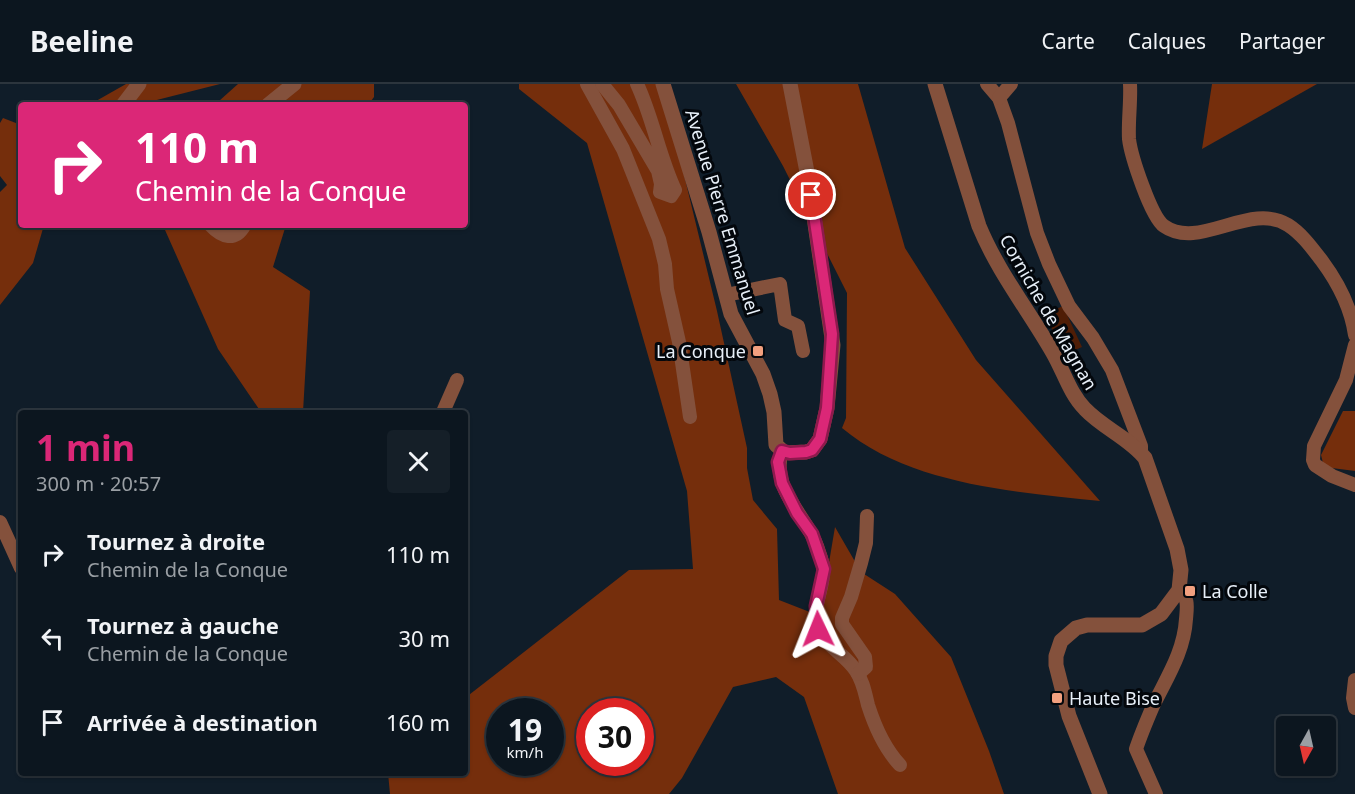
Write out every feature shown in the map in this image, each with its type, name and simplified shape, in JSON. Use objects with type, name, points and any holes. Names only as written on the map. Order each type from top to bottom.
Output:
[{"type":"street","points":[[125,102],[139,84]]},
{"type":"street","points":[[272,102],[294,84]]},
{"type":"street","points":[[587,84],[623,148],[659,239],[665,264],[667,290],[679,342],[690,417]]},
{"type":"street","points":[[602,84],[619,105],[658,171],[660,192],[671,196],[675,190],[667,174],[646,104],[637,84]]},
{"type":"street","name":"Avenue Pierre Emmanuel","points":[[663,84],[709,232],[731,314],[763,374],[774,412],[774,440],[782,451]]},
{"type":"street","points":[[790,84],[808,177],[833,345],[827,408],[820,439],[812,450],[806,452],[782,451],[778,462],[782,483],[797,513],[812,534],[824,569],[816,606],[818,629],[858,674],[877,729],[888,752],[900,765]]},
{"type":"street","name":"Corniche de Magnan","points":[[935,84],[988,249],[1054,354],[1077,401],[1098,422],[1141,453]]},
{"type":"street","points":[[987,84],[999,98],[1008,123],[1037,233],[1049,264],[1069,306],[1093,338],[1112,370],[1177,549],[1181,570],[1179,590],[1161,614],[1152,620],[1142,624],[1088,625],[1077,628],[1061,641],[1058,649],[1056,665],[1070,716],[1100,794]]},
{"type":"street","points":[[999,98],[1011,84]]},
{"type":"street","points":[[1130,84],[1131,151],[1155,217],[1163,226],[1175,233],[1190,234],[1256,219],[1275,220],[1286,224],[1311,245],[1329,271],[1350,308],[1355,335]]},
{"type":"street","points":[[214,228],[227,236],[238,233],[242,228]]},
{"type":"street","points":[[726,295],[780,284],[785,320],[798,326],[803,351]]},
{"type":"street","points":[[1355,345],[1346,380],[1312,454],[1315,465],[1332,476],[1355,484]]},
{"type":"street","points":[[443,410],[457,380]]},
{"type":"street","points":[[858,674],[866,667],[865,657],[842,624],[842,618],[851,597],[866,543],[867,516]]},
{"type":"street","points":[[0,522],[18,561]]},
{"type":"street","points":[[1156,794],[1136,749],[1154,705],[1181,651],[1188,606],[1184,594],[1179,590]]},
{"type":"street","points":[[1355,680],[1353,698],[1355,708]]},
{"type":"shaded area","points":[[126,84],[220,84],[149,102],[94,102]]},
{"type":"shaded area","points":[[238,84],[374,84],[374,97],[370,102],[219,101]]},
{"type":"shaded area","points":[[519,84],[662,84],[717,311],[747,448],[747,468],[753,500],[777,529],[779,600],[820,616],[835,527],[861,572],[895,594],[951,657],[1004,794],[838,794],[804,697],[776,677],[733,687],[682,778],[669,794],[390,794],[388,776],[468,776],[468,696],[629,570],[693,569],[687,491],[587,143],[519,89]]},
{"type":"shaded area","points":[[736,84],[858,84],[905,248],[976,360],[1100,501],[999,489],[931,474],[869,447],[842,428],[846,418],[847,293],[783,166]]},
{"type":"shaded area","points":[[1212,84],[1317,84],[1202,149]]},
{"type":"shaded area","points":[[3,118],[18,124],[18,228],[43,228],[33,263],[0,305],[0,192],[7,185],[0,176],[0,123]]},
{"type":"shaded area","points":[[167,228],[285,228],[273,267],[310,291],[303,410],[260,410],[218,349],[165,230]]},
{"type":"shaded area","points":[[1063,306],[1082,347],[1064,355],[1045,314]]},
{"type":"shaded area","points":[[1343,411],[1355,411],[1355,471],[1324,467],[1321,455]]},
{"type":"place","name":"La Conque","points":[[758,351]]},
{"type":"place","name":"La Colle","points":[[1190,591]]},
{"type":"place","name":"Haute Bise","points":[[1057,698]]},
{"type":"route","points":[[811,195],[833,345],[827,408],[823,431],[812,450],[790,453],[782,451],[778,462],[782,483],[797,513],[812,534],[824,569],[816,606],[818,629]]}]
